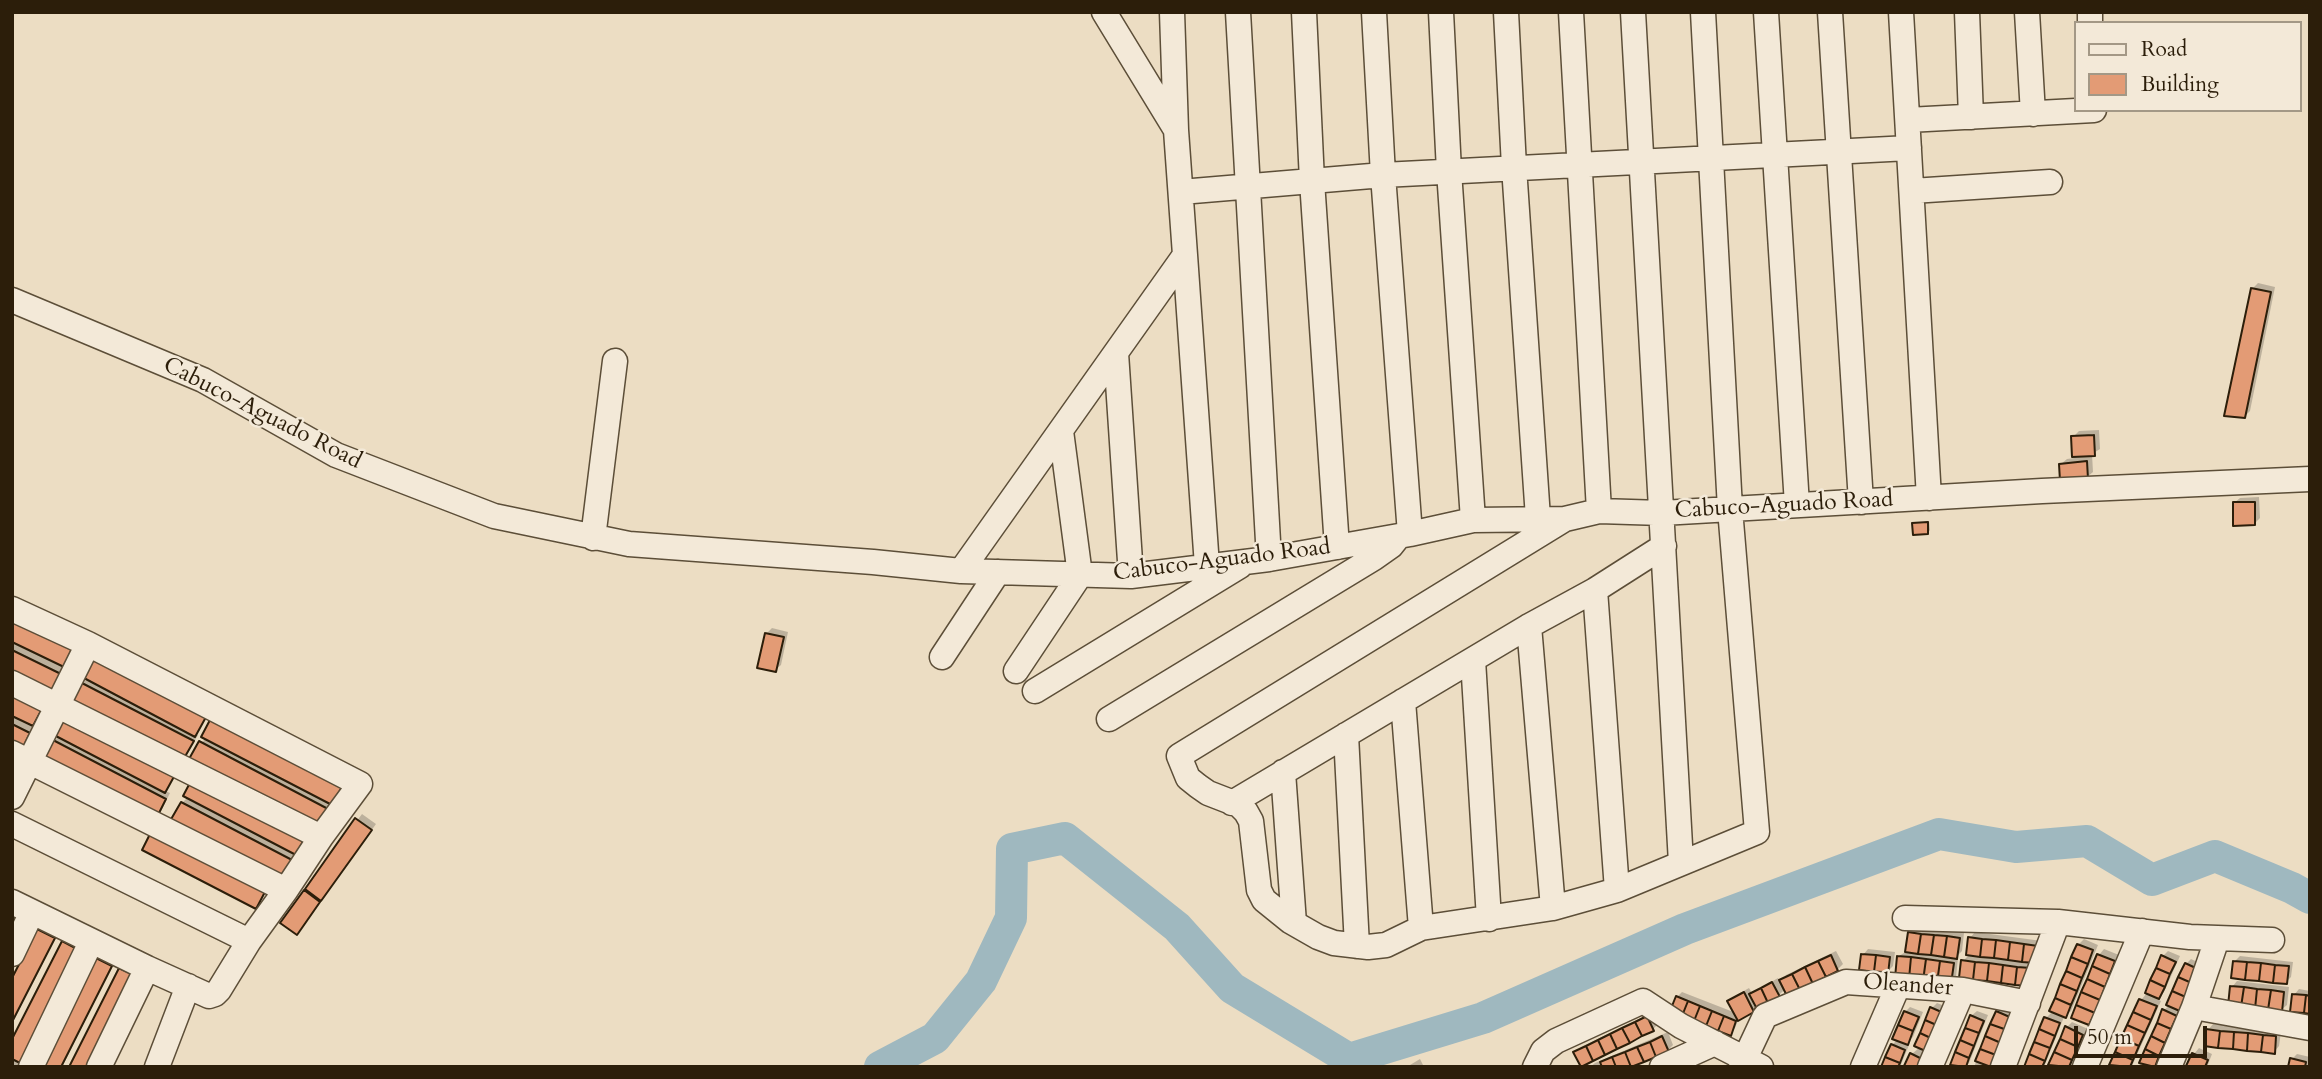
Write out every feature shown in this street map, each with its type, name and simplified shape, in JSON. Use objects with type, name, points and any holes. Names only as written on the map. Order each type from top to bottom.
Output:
[{"type":"street","points":[[1104,12],[1176,130]]},
{"type":"street","points":[[1172,12],[1176,130],[1207,566]]},
{"type":"street","points":[[1035,691],[1258,561],[1247,186],[1238,12]]},
{"type":"street","points":[[1304,12],[1312,181],[1337,547]]},
{"type":"street","points":[[1109,719],[1374,558],[1405,535],[1374,12]]},
{"type":"street","points":[[1441,12],[1473,520]]},
{"type":"street","points":[[1506,12],[1538,518]]},
{"type":"street","points":[[1571,12],[1599,512]]},
{"type":"street","points":[[1633,12],[1681,863]]},
{"type":"street","points":[[1564,519],[1178,756],[1188,778],[1246,812],[1251,821],[1259,890],[1264,900],[1294,923],[1334,943],[1357,946],[1387,945],[1422,928],[1553,908],[1617,890],[1757,832],[1730,509],[1703,12]]},
{"type":"street","points":[[1766,12],[1797,506]]},
{"type":"street","points":[[1830,12],[1861,502]]},
{"type":"street","points":[[1901,12],[1929,498]]},
{"type":"street","points":[[1967,12],[1971,117]]},
{"type":"street","points":[[2027,12],[2033,114]]},
{"type":"street","points":[[1908,120],[2074,111]]},
{"type":"street","points":[[1181,192],[1514,167],[1909,148]]},
{"type":"street","points":[[1912,191],[2050,182]]},
{"type":"street","points":[[961,571],[1185,255]]},
{"type":"street","name":"Cabuco-Aguado Road","points":[[12,300],[203,380],[336,455],[494,516],[629,544],[961,571],[1131,576],[1258,561],[1473,520],[1564,519],[1599,512],[1662,513],[2310,478]]},
{"type":"street","points":[[1116,353],[1131,576]]},
{"type":"street","points":[[593,538],[615,361]]},
{"type":"street","points":[[1016,671],[1080,575],[1061,431]]},
{"type":"street","points":[[1232,803],[1529,626],[1595,590],[1664,546]]},
{"type":"street","points":[[942,657],[998,572]]},
{"type":"street","points":[[1595,590],[1617,890]]},
{"type":"street","points":[[12,608],[88,644],[360,784],[249,941],[215,994],[209,996],[22,907],[12,954]]},
{"type":"street","points":[[1529,626],[1553,908]]},
{"type":"street","points":[[12,797],[21,757],[58,706],[88,644]]},
{"type":"street","points":[[1473,660],[1489,919]]},
{"type":"street","points":[[12,683],[321,837]]},
{"type":"street","points":[[1403,701],[1422,928]]},
{"type":"street","points":[[1346,735],[1357,946]]},
{"type":"street","points":[[21,757],[286,890]]},
{"type":"street","points":[[1283,772],[1294,923]]},
{"type":"street","points":[[12,824],[249,941]]},
{"type":"street","points":[[1905,918],[2058,922],[2217,939],[2272,940]]},
{"type":"street","points":[[2003,1067],[2058,922]]},
{"type":"street","points":[[2085,1067],[2142,931]]},
{"type":"street","points":[[2169,1067],[2194,1007],[2217,939]]},
{"type":"street","points":[[31,1067],[91,942]]},
{"type":"street","points":[[99,1067],[147,968]]},
{"type":"street","name":"Oleander","points":[[1749,1064],[1765,1016],[1846,982],[1963,990],[2028,1003]]},
{"type":"street","points":[[158,1067],[188,986]]},
{"type":"street","points":[[1863,1067],[1898,986]]},
{"type":"street","points":[[1930,1067],[1963,990]]},
{"type":"street","points":[[1535,1067],[1544,1051],[1556,1041],[1643,1001],[1749,1064]]},
{"type":"street","points":[[2194,1007],[2310,1028]]},
{"type":"street","points":[[1662,1067],[1715,1044]]},
{"type":"building","points":[[2251,288],[2271,292],[2245,418],[2224,416]]},
{"type":"building","points":[[2094,435],[2095,456],[2072,457],[2071,436]]},
{"type":"building","points":[[2087,461],[2088,479],[2060,481],[2059,464]]},
{"type":"building","points":[[2233,502],[2255,502],[2255,525],[2233,526]]},
{"type":"building","points":[[1928,522],[1928,534],[1913,535],[1912,523]]},
{"type":"building","points":[[12,621],[72,649],[64,667],[12,642]]},
{"type":"building","points":[[765,633],[784,637],[776,672],[757,668]]},
{"type":"building","points":[[12,650],[61,674],[52,692],[12,672]]},
{"type":"building","points":[[92,658],[206,717],[195,737],[82,677]]},
{"type":"building","points":[[80,682],[194,741],[183,760],[70,701]]},
{"type":"building","points":[[12,694],[42,709],[33,726],[12,716]]},
{"type":"building","points":[[62,714],[176,773],[165,793],[52,734]]},
{"type":"building","points":[[211,718],[342,787],[332,805],[201,737]]},
{"type":"building","points":[[12,724],[30,733],[22,750],[12,745]]},
{"type":"building","points":[[53,740],[166,799],[156,819],[42,759]]},
{"type":"building","points":[[199,741],[330,810],[320,828],[189,759]]},
{"type":"building","points":[[193,777],[306,836],[296,855],[183,796]]},
{"type":"building","points":[[181,802],[294,861],[284,880],[170,821]]},
{"type":"building","points":[[355,818],[372,830],[321,901],[305,889]]},
{"type":"building","points":[[152,830],[266,890],[256,909],[142,850]]},
{"type":"building","points":[[304,890],[320,902],[297,935],[280,923]]},
{"type":"building","points":[[37,929],[55,938],[12,1022],[12,978]]},
{"type":"building","points":[[1908,932],[1921,934],[1918,954],[1905,952]]},
{"type":"building","points":[[1921,934],[1934,935],[1931,955],[1918,954]]},
{"type":"building","points":[[1934,935],[1947,936],[1944,957],[1931,955]]},
{"type":"building","points":[[1947,936],[1960,938],[1957,959],[1944,957]]},
{"type":"building","points":[[1968,937],[1982,939],[1980,957],[1966,955]]},
{"type":"building","points":[[1982,939],[1996,940],[1994,958],[1980,957]]},
{"type":"building","points":[[1996,940],[2010,942],[2008,960],[1994,958]]},
{"type":"building","points":[[62,941],[79,950],[22,1064],[12,1059],[12,1039]]},
{"type":"building","points":[[2010,942],[2024,944],[2022,962],[2008,960]]},
{"type":"building","points":[[2024,944],[2038,946],[2035,963],[2022,962]]},
{"type":"building","points":[[2077,944],[2093,950],[2088,964],[2071,957]]},
{"type":"building","points":[[1861,954],[1876,955],[1874,972],[1859,970]]},
{"type":"building","points":[[2097,954],[2115,961],[2110,974],[2092,966]]},
{"type":"building","points":[[1831,955],[1838,971],[1826,977],[1818,961]]},
{"type":"building","points":[[1876,955],[1890,957],[1888,974],[1874,972]]},
{"type":"building","points":[[2161,955],[2176,962],[2170,974],[2156,968]]},
{"type":"building","points":[[1897,956],[1911,957],[1909,979],[1895,978]]},
{"type":"building","points":[[94,957],[112,966],[61,1067],[39,1067]]},
{"type":"building","points":[[1911,957],[1926,959],[1923,981],[1909,979]]},
{"type":"building","points":[[2071,957],[2088,964],[2082,978],[2066,971]]},
{"type":"building","points":[[1926,959],[1940,961],[1937,983],[1923,981]]},
{"type":"building","points":[[1961,960],[1975,962],[1973,980],[1959,978]]},
{"type":"building","points":[[1818,961],[1826,977],[1813,984],[1805,967]]},
{"type":"building","points":[[1940,961],[1954,963],[1951,984],[1937,983]]},
{"type":"building","points":[[2233,961],[2247,962],[2245,980],[2231,978]]},
{"type":"building","points":[[1975,962],[1989,963],[1987,981],[1973,980]]},
{"type":"building","points":[[2247,962],[2261,963],[2259,981],[2245,980]]},
{"type":"building","points":[[1989,963],[2003,965],[2001,983],[1987,981]]},
{"type":"building","points":[[2185,963],[2200,970],[2194,984],[2178,977]]},
{"type":"building","points":[[2261,963],[2275,965],[2273,983],[2259,981]]},
{"type":"building","points":[[2003,965],[2017,967],[2015,985],[2001,983]]},
{"type":"building","points":[[2275,965],[2289,966],[2287,984],[2273,983]]},
{"type":"building","points":[[2092,966],[2110,974],[2105,987],[2087,979]]},
{"type":"building","points":[[1805,967],[1813,984],[1800,990],[1792,974]]},
{"type":"building","points":[[2017,967],[2031,968],[2029,986],[2015,985]]},
{"type":"building","points":[[119,968],[137,976],[91,1067],[69,1067]]},
{"type":"building","points":[[2156,968],[2170,974],[2165,987],[2150,980]]},
{"type":"building","points":[[2066,971],[2082,978],[2077,991],[2060,984]]},
{"type":"building","points":[[1792,974],[1800,990],[1787,996],[1779,980]]},
{"type":"building","points":[[2178,977],[2194,984],[2188,998],[2172,991]]},
{"type":"building","points":[[2087,979],[2105,987],[2100,1000],[2081,992]]},
{"type":"building","points":[[2150,980],[2165,987],[2159,999],[2145,993]]},
{"type":"building","points":[[1772,982],[1780,997],[1768,1003],[1761,988]]},
{"type":"building","points":[[2060,984],[2077,991],[2071,1005],[2055,998]]},
{"type":"building","points":[[2230,986],[2244,987],[2241,1007],[2228,1006]]},
{"type":"building","points":[[2244,987],[2257,989],[2255,1009],[2241,1007]]},
{"type":"building","points":[[1761,988],[1768,1003],[1757,1009],[1749,994]]},
{"type":"building","points":[[2257,989],[2271,990],[2268,1010],[2255,1009]]},
{"type":"building","points":[[2271,990],[2284,992],[2282,1012],[2268,1010]]},
{"type":"building","points":[[2172,991],[2188,998],[2182,1012],[2166,1005]]},
{"type":"building","points":[[1744,992],[1754,1012],[1738,1021],[1727,1001]]},
{"type":"building","points":[[2081,992],[2100,1000],[2095,1013],[2076,1005]]},
{"type":"building","points":[[2292,994],[2306,995],[2304,1013],[2290,1012]]},
{"type":"building","points":[[2306,995],[2310,996],[2310,1014],[2304,1013]]},
{"type":"building","points":[[1676,996],[1688,1001],[1682,1016],[1670,1011]]},
{"type":"building","points":[[2055,998],[2071,1005],[2066,1018],[2049,1011]]},
{"type":"building","points":[[2139,999],[2157,1006],[2151,1020],[2133,1012]]},
{"type":"building","points":[[1688,1001],[1700,1006],[1694,1021],[1682,1016]]},
{"type":"building","points":[[2076,1005],[2095,1013],[2089,1025],[2071,1018]]},
{"type":"building","points":[[1700,1006],[1712,1011],[1706,1026],[1694,1021]]},
{"type":"building","points":[[1930,1007],[1946,1014],[1941,1027],[1925,1020]]},
{"type":"building","points":[[2162,1009],[2177,1016],[2171,1029],[2157,1023]]},
{"type":"building","points":[[1712,1011],[1724,1016],[1718,1031],[1706,1026]]},
{"type":"building","points":[[1904,1011],[1919,1017],[1913,1031],[1898,1025]]},
{"type":"building","points":[[1996,1011],[2012,1018],[2007,1030],[1990,1024]]},
{"type":"building","points":[[2133,1012],[2151,1020],[2145,1033],[2127,1025]]},
{"type":"building","points":[[1970,1015],[1984,1021],[1979,1033],[1965,1028]]},
{"type":"building","points":[[1647,1016],[1654,1031],[1642,1036],[1635,1022]]},
{"type":"building","points":[[1724,1016],[1736,1021],[1731,1036],[1718,1031]]},
{"type":"building","points":[[2044,1017],[2060,1023],[2055,1036],[2039,1029]]},
{"type":"building","points":[[1925,1020],[1941,1027],[1935,1040],[1920,1033]]},
{"type":"building","points":[[1635,1022],[1642,1036],[1630,1043],[1622,1028]]},
{"type":"building","points":[[2157,1023],[2171,1029],[2165,1043],[2151,1036]]},
{"type":"building","points":[[1990,1024],[2007,1030],[2001,1043],[1985,1036]]},
{"type":"building","points":[[1898,1025],[1913,1031],[1908,1045],[1892,1039]]},
{"type":"building","points":[[2127,1025],[2145,1033],[2139,1046],[2121,1038]]},
{"type":"building","points":[[2065,1026],[2083,1035],[2078,1047],[2060,1039]]},
{"type":"building","points":[[1622,1028],[1630,1043],[1617,1049],[1610,1034]]},
{"type":"building","points":[[1965,1028],[1979,1033],[1974,1046],[1960,1040]]},
{"type":"building","points":[[2039,1029],[2055,1036],[2050,1048],[2034,1042]]},
{"type":"building","points":[[2206,1029],[2220,1031],[2218,1048],[2204,1046]]},
{"type":"building","points":[[2220,1031],[2234,1032],[2233,1049],[2218,1048]]},
{"type":"building","points":[[2234,1032],[2248,1033],[2247,1051],[2233,1049]]},
{"type":"building","points":[[1920,1033],[1935,1040],[1930,1053],[1914,1046]]},
{"type":"building","points":[[2248,1033],[2263,1035],[2261,1052],[2247,1051]]},
{"type":"building","points":[[1610,1034],[1617,1049],[1605,1055],[1598,1040]]},
{"type":"building","points":[[2263,1035],[2276,1036],[2275,1054],[2261,1052]]},
{"type":"building","points":[[1662,1036],[1669,1052],[1656,1057],[1650,1042]]},
{"type":"building","points":[[1985,1036],[2001,1043],[1996,1055],[1980,1049]]},
{"type":"building","points":[[2151,1036],[2165,1043],[2159,1056],[2145,1049]]},
{"type":"building","points":[[2121,1038],[2139,1046],[2133,1060],[2115,1052]]},
{"type":"building","points":[[2060,1039],[2078,1047],[2072,1060],[2054,1052]]},
{"type":"building","points":[[1598,1040],[1605,1055],[1593,1061],[1586,1046]]},
{"type":"building","points":[[1960,1040],[1974,1046],[1969,1058],[1955,1052]]},
{"type":"building","points":[[1650,1042],[1656,1057],[1644,1062],[1637,1047]]},
{"type":"building","points":[[2034,1042],[2050,1048],[2045,1061],[2029,1054]]},
{"type":"building","points":[[1891,1044],[1905,1050],[1900,1063],[1885,1057]]},
{"type":"building","points":[[1586,1046],[1593,1061],[1581,1067],[1573,1052]]},
{"type":"building","points":[[1637,1047],[1644,1062],[1631,1067],[1625,1052]]},
{"type":"building","points":[[1980,1049],[1996,1055],[1991,1067],[1975,1061]]},
{"type":"building","points":[[2145,1049],[2159,1056],[2155,1067],[2139,1063]]},
{"type":"building","points":[[1625,1052],[1631,1067],[1616,1067],[1612,1057]]},
{"type":"building","points":[[1955,1052],[1969,1058],[1966,1067],[1950,1065]]},
{"type":"building","points":[[2054,1052],[2072,1060],[2069,1067],[2048,1065]]},
{"type":"building","points":[[2115,1052],[2133,1060],[2130,1067],[2109,1065]]},
{"type":"building","points":[[1910,1053],[1926,1061],[1924,1067],[1904,1066]]},
{"type":"building","points":[[2192,1053],[2208,1060],[2205,1067],[2186,1066]]},
{"type":"building","points":[[2029,1054],[2045,1061],[2042,1067],[2024,1067]]},
{"type":"building","points":[[1612,1057],[1616,1067],[1602,1067],[1600,1062]]},
{"type":"building","points":[[1885,1057],[1900,1063],[1898,1067],[1881,1067]]},
{"type":"building","points":[[2290,1058],[2306,1062],[2305,1067],[2288,1067]]},
{"type":"waterway","points":[[880,1067],[935,1038],[981,981],[1011,918],[1012,849],[1065,838],[1177,927],[1232,988],[1349,1059],[1483,1018],[1685,929],[1939,834],[2016,847],[2087,841],[2152,880],[2215,856],[2310,898]]}]
